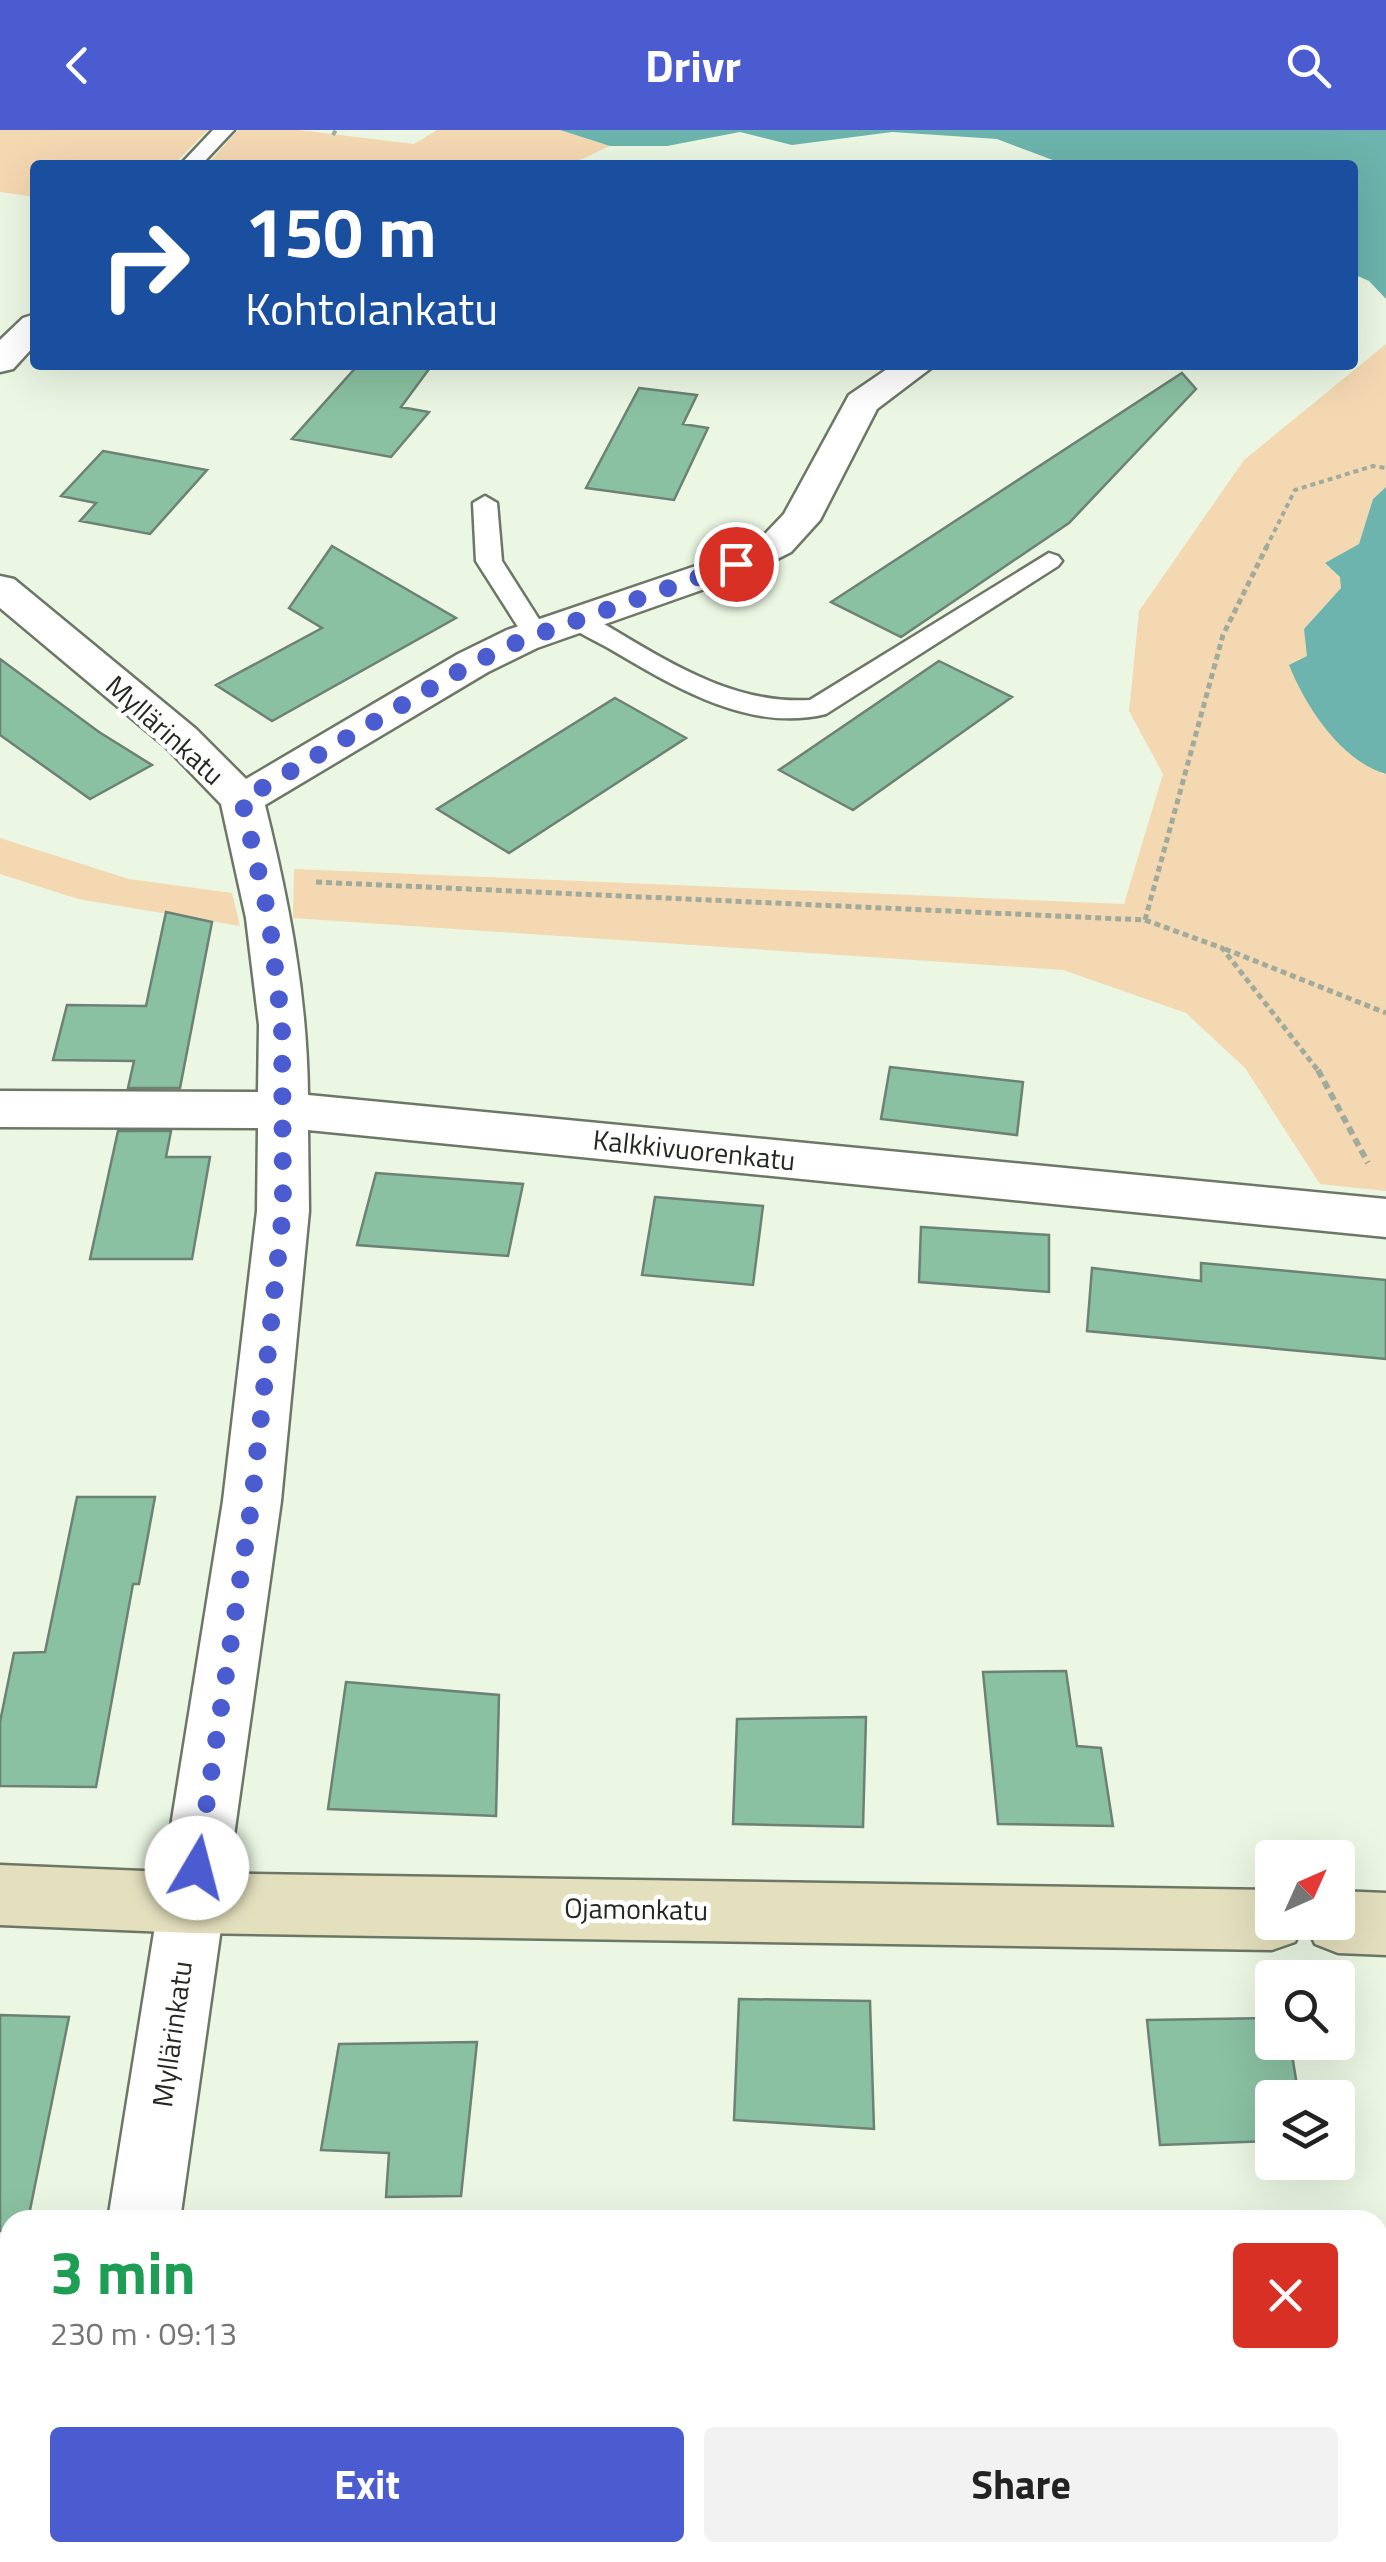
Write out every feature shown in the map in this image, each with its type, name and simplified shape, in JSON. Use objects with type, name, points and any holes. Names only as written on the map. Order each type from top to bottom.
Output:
[{"type":"street","points":[[0,361],[30,330]]},
{"type":"street","points":[[242,800],[473,663],[536,635],[736,564],[776,544],[801,520],[862,403],[910,370]]},
{"type":"street","name":"Myllärinkatu","points":[[0,588],[180,738],[242,800],[260,880],[282,1025],[283,1211],[254,1482],[146,2210]]},
{"type":"street","name":"Kalkkivuorenkatu","points":[[0,1109],[282,1110],[1382,1199]]},
{"type":"street","name":"Ojamonkatu","points":[[0,1895],[192,1903],[1255,1920]]},
{"type":"street","points":[[1355,1923],[1386,1924]]},
{"type":"lane","points":[[195,160],[224,130]]},
{"type":"lane","points":[[485,503],[489,560],[536,635]]},
{"type":"lane","points":[[578,620],[726,699],[786,713],[816,708],[1049,561]]},
{"type":"path","points":[[1145,920],[1223,635],[1295,490],[1373,466],[1386,468]]},
{"type":"path","points":[[260,880],[1145,920],[1386,1013]]},
{"type":"path","points":[[1222,948],[1316,1066],[1382,1199]]},
{"type":"shaded area","points":[[0,130],[208,130],[178,160],[30,160],[30,196],[0,192]]},
{"type":"shaded area","points":[[238,130],[299,130],[414,144],[437,130],[560,130],[610,146],[580,160],[211,160]]},
{"type":"shaded area","points":[[1386,344],[1386,487],[1373,499],[1359,544],[1326,564],[1341,578],[1341,588],[1304,629],[1382,774],[1386,774],[1386,1191],[1320,1184],[1245,1068],[1186,1013],[1063,970],[293,918],[294,869],[1124,904],[1163,774],[1129,711],[1139,611],[1244,460]]},
{"type":"shaded area","points":[[0,838],[129,879],[232,893],[240,926],[78,899],[0,874]]},
{"type":"water","points":[[560,130],[1386,130],[1386,299],[1369,281],[1358,276],[1358,160],[1053,160],[997,139],[892,132],[792,145],[740,132],[667,146],[610,146]]},
{"type":"water","points":[[1386,487],[1386,774],[1340,745],[1315,715],[1289,665],[1307,656],[1304,629],[1341,588],[1340,577],[1325,563],[1359,544],[1373,499]]},
{"type":"building","points":[[354,370],[428,370],[401,407],[429,412],[391,457],[292,439]]},
{"type":"building","points":[[1182,373],[1196,389],[1069,523],[901,637],[831,602]]},
{"type":"building","points":[[639,388],[697,395],[683,424],[708,428],[674,500],[586,488]]},
{"type":"building","points":[[103,451],[207,470],[150,534],[80,521],[96,503],[61,496]]},
{"type":"building","points":[[332,546],[456,618],[272,721],[216,685],[322,628],[289,608]]},
{"type":"building","points":[[0,659],[99,732],[152,765],[90,799],[0,735]]},
{"type":"building","points":[[939,661],[1012,697],[853,810],[779,770]]},
{"type":"building","points":[[615,698],[686,738],[509,853],[437,809]]},
{"type":"building","points":[[166,912],[212,922],[180,1088],[128,1088],[134,1061],[53,1060],[67,1005],[146,1006]]},
{"type":"building","points":[[890,1067],[1023,1082],[1017,1135],[881,1119]]},
{"type":"building","points":[[118,1131],[171,1131],[166,1157],[210,1157],[192,1259],[90,1259]]},
{"type":"building","points":[[376,1173],[523,1184],[508,1256],[357,1245]]},
{"type":"building","points":[[655,1197],[763,1206],[753,1285],[642,1275]]},
{"type":"building","points":[[921,1227],[1049,1235],[1049,1292],[919,1282]]},
{"type":"building","points":[[1201,1263],[1386,1280],[1386,1359],[1087,1331],[1092,1268],[1201,1281]]},
{"type":"building","points":[[77,1497],[155,1497],[139,1584],[133,1584],[96,1787],[0,1786],[0,1722],[14,1653],[45,1652]]},
{"type":"building","points":[[1066,1671],[1077,1746],[1101,1748],[1113,1826],[998,1824],[983,1672]]},
{"type":"building","points":[[346,1682],[499,1695],[496,1816],[328,1809]]},
{"type":"building","points":[[866,1717],[863,1827],[733,1824],[737,1719]]},
{"type":"building","points":[[739,1999],[870,2001],[874,2129],[734,2120]]},
{"type":"building","points":[[0,2015],[69,2017],[30,2210],[0,2210]]},
{"type":"building","points":[[1255,2018],[1255,2060],[1293,2060],[1296,2080],[1255,2080],[1255,2142],[1160,2145],[1147,2020]]},
{"type":"building","points":[[477,2042],[461,2196],[386,2197],[389,2153],[321,2150],[339,2044]]},
{"type":"route","points":[[197,1868],[252,1501],[283,1211],[282,1025],[269,918],[242,800],[473,663],[522,640],[736,564]]}]
